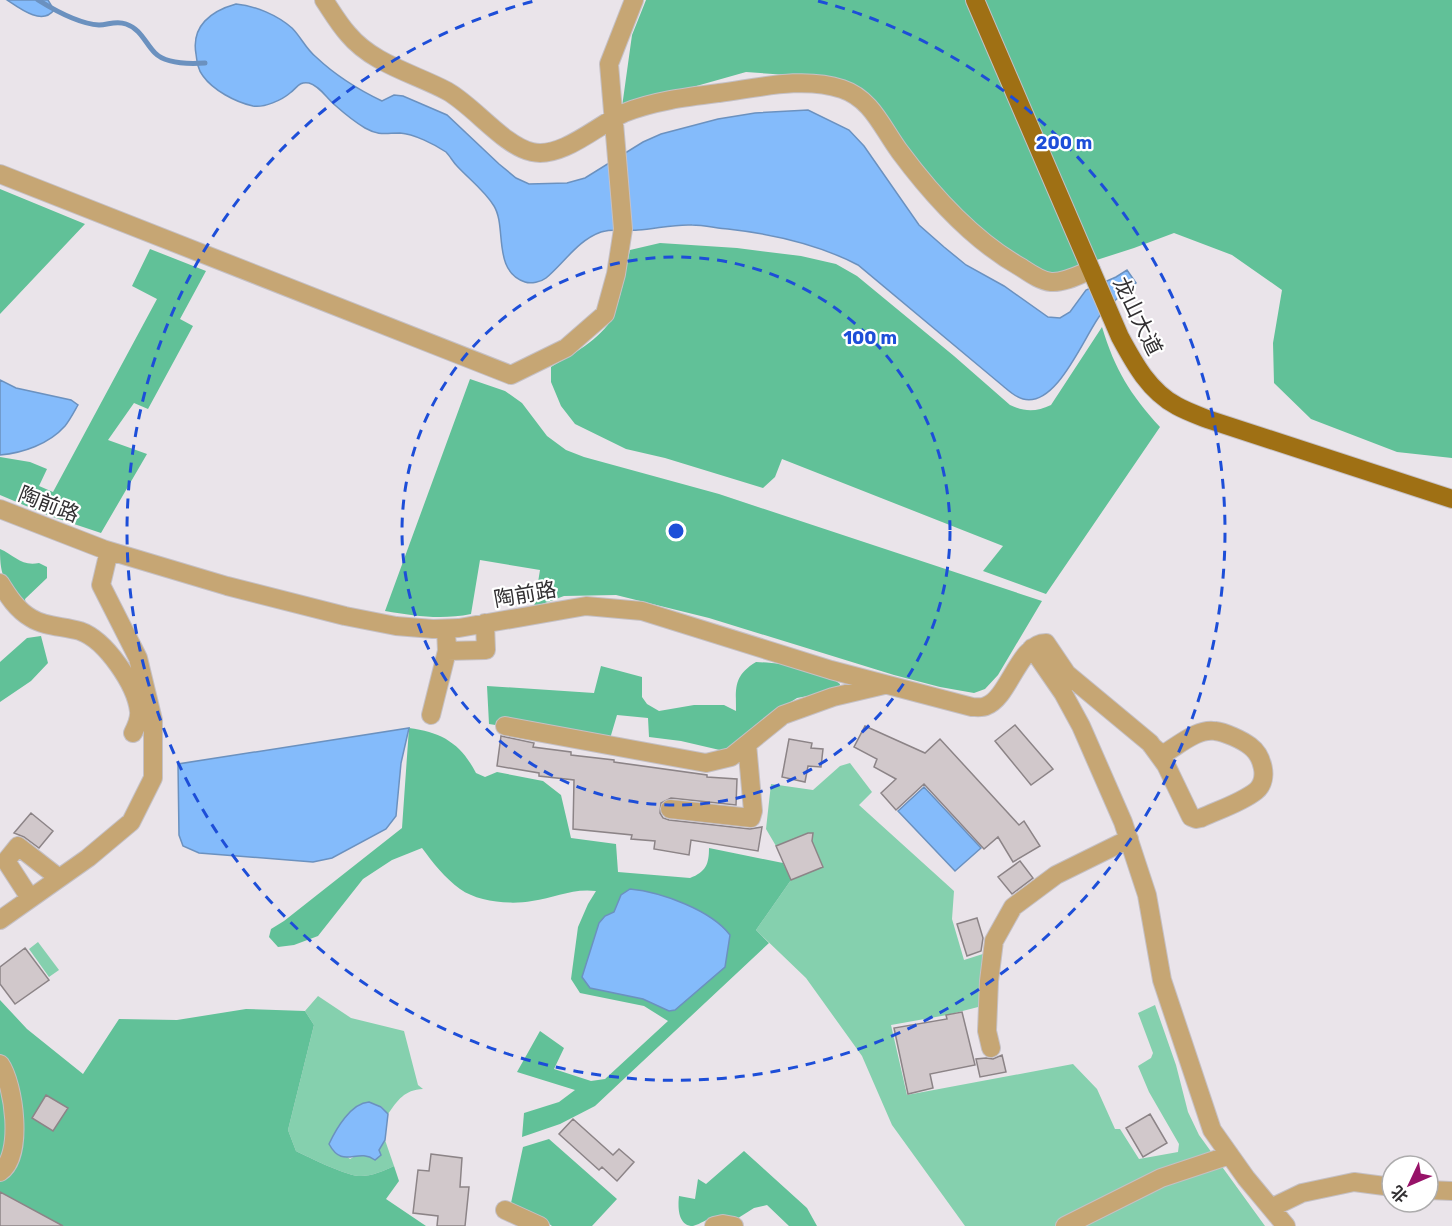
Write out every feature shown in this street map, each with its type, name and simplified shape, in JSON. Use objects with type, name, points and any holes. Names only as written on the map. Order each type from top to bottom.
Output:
[{"type":"main road","name":"龙山大道","points":[[975,0],[1120,337],[1141,374],[1159,394],[1176,406],[1208,419],[1452,500]]},
{"type":"street","points":[[324,0],[348,35],[363,49],[387,64],[447,92],[470,107],[514,144],[530,152],[542,153],[565,146],[614,125],[625,113],[665,102],[739,90],[804,84],[842,89],[869,105],[902,155],[936,196],[973,233],[1006,260],[1052,282],[1091,271]]},
{"type":"street","points":[[0,174],[511,375],[566,348],[605,314],[616,274],[623,229],[609,64],[634,0]]},
{"type":"street","name":"陶前路","points":[[0,509],[109,551],[227,586],[345,616],[396,626],[446,629],[586,606],[642,611],[885,685],[972,708],[985,707],[995,700],[1032,648]]},
{"type":"street","points":[[109,551],[101,585],[138,658],[141,725]]},
{"type":"street","points":[[0,583],[14,603],[31,618],[82,632],[102,646],[123,672],[134,692],[140,713],[153,778],[131,822],[88,858],[0,920]]},
{"type":"street","points":[[447,651],[486,650],[485,624]]},
{"type":"street","points":[[431,715],[447,651],[446,629]]},
{"type":"street","points":[[1152,746],[1166,765],[1191,817],[1196,819],[1257,790],[1264,779],[1262,762],[1250,746],[1214,730],[1201,732],[1165,753],[1160,753],[1152,746],[1067,674],[1046,643],[1039,643],[1032,648],[1063,693],[1081,726],[1123,822],[1147,895],[1162,980],[1212,1130],[1287,1226]]},
{"type":"street","points":[[505,726],[706,763],[731,757],[783,715],[833,697],[885,685]]},
{"type":"street","points":[[670,809],[751,818],[753,811],[747,744]]},
{"type":"street","points":[[991,1048],[987,1031],[989,981],[994,941],[1013,907],[1056,875],[1129,839]]},
{"type":"street","points":[[30,898],[6,861],[18,846],[59,878]]},
{"type":"street","points":[[0,1064],[14,1107],[14,1144],[6,1168],[0,1172]]},
{"type":"street","points":[[1065,1226],[1161,1178],[1230,1155]]},
{"type":"street","points":[[1271,1208],[1302,1193],[1354,1182],[1380,1185]]},
{"type":"street","points":[[505,1210],[540,1226]]},
{"type":"street","points":[[714,1226],[723,1224],[734,1226]]},
{"type":"green space","points":[[646,0],[1452,0],[1452,458],[1397,452],[1311,419],[1274,383],[1273,343],[1282,290],[1232,255],[1174,233],[1050,275],[1008,259],[831,78],[746,72],[622,107],[632,35]]},
{"type":"green space","points":[[0,189],[85,224],[0,314]]},
{"type":"green space","points":[[660,243],[737,248],[801,256],[836,264],[857,276],[1010,405],[1026,410],[1051,405],[1102,327],[1118,369],[1140,404],[1160,427],[1046,594],[983,571],[1003,546],[782,459],[775,477],[763,488],[665,458],[626,449],[575,424],[561,406],[551,382],[551,367],[585,346],[601,333],[612,318],[623,284],[630,250]]},
{"type":"green space","points":[[150,249],[206,271],[180,319],[193,326],[148,409],[134,403],[108,440],[147,454],[101,533],[50,516],[0,495],[0,457],[30,462],[47,469],[39,486],[53,492],[157,299],[132,286]]},
{"type":"green space","points":[[470,379],[505,391],[522,403],[547,436],[566,450],[584,457],[719,494],[1042,601],[998,675],[985,689],[974,693],[894,675],[709,618],[616,595],[564,596],[534,607],[540,570],[480,560],[471,614],[439,617],[385,611]]},
{"type":"green space","points":[[0,549],[23,562],[39,563],[47,567],[47,578],[25,599],[26,605],[5,580],[1,567]]},
{"type":"green space","points":[[41,636],[48,663],[31,681],[0,702],[0,662],[27,638]]},
{"type":"green space","points":[[756,662],[811,670],[840,684],[839,690],[797,698],[773,713],[724,751],[681,741],[649,737],[648,718],[617,715],[609,742],[489,724],[487,686],[594,693],[601,666],[642,677],[642,697],[647,704],[659,711],[694,705],[724,705],[736,711],[737,683],[743,672]]},
{"type":"green space","points":[[409,728],[441,736],[449,741],[464,754],[476,773],[485,777],[497,772],[543,781],[561,795],[571,838],[616,844],[618,872],[690,878],[706,867],[709,848],[783,863],[791,880],[756,930],[769,943],[595,1106],[560,1124],[522,1137],[524,1113],[559,1102],[575,1090],[517,1072],[540,1031],[564,1048],[554,1069],[591,1081],[605,1079],[668,1021],[644,1006],[580,993],[571,979],[578,927],[596,891],[571,892],[524,902],[485,900],[455,885],[422,848],[392,860],[363,879],[318,936],[294,945],[278,947],[269,937],[271,929],[402,828]]},
{"type":"green space","points":[[850,763],[872,792],[859,805],[954,891],[952,919],[964,960],[986,953],[982,1006],[891,1025],[907,1095],[1073,1064],[1097,1089],[1115,1129],[1120,1129],[1139,1159],[1178,1152],[1179,1144],[1149,1092],[1138,1066],[1151,1058],[1153,1053],[1138,1013],[1155,1005],[1176,1065],[1188,1112],[1199,1135],[1265,1226],[965,1226],[892,1125],[862,1056],[806,978],[756,930],[791,880],[823,867],[809,835],[776,846],[766,829],[771,784],[813,790],[840,766]]},
{"type":"green space","points":[[38,942],[59,970],[49,977],[29,949]]},
{"type":"green space","points":[[318,996],[351,1018],[404,1031],[418,1085],[423,1089],[406,1094],[398,1100],[388,1114],[381,1106],[353,1109],[335,1133],[330,1144],[350,1159],[359,1154],[369,1156],[379,1150],[385,1140],[394,1166],[381,1172],[358,1176],[318,1161],[296,1151],[288,1130],[314,1025],[305,1011]]},
{"type":"green space","points":[[0,1000],[27,1029],[83,1074],[119,1019],[177,1020],[246,1009],[305,1011],[314,1025],[288,1130],[296,1151],[335,1169],[358,1176],[372,1175],[394,1166],[399,1181],[386,1199],[426,1226],[0,1226]]},
{"type":"green space","points":[[549,1139],[617,1199],[592,1226],[552,1226],[539,1216],[511,1203],[523,1147]]},
{"type":"green space","points":[[744,1151],[807,1208],[817,1226],[789,1226],[767,1205],[754,1208],[735,1220],[718,1217],[693,1226],[684,1223],[680,1214],[679,1196],[695,1199],[698,1179],[706,1184]]},
{"type":"water","points":[[7,0],[48,0],[54,10],[49,14],[37,16]]},
{"type":"water","points":[[236,4],[259,9],[286,23],[323,64],[373,97],[382,101],[394,95],[403,96],[447,115],[499,164],[516,178],[529,184],[567,183],[585,178],[643,142],[661,134],[718,119],[755,113],[808,110],[849,130],[864,146],[919,225],[944,247],[966,265],[1004,286],[1048,317],[1060,318],[1070,312],[1086,290],[1127,270],[1136,283],[1101,314],[1058,382],[1047,393],[1035,399],[1023,399],[1010,392],[858,265],[827,251],[778,237],[696,225],[605,231],[585,240],[544,279],[533,283],[525,282],[515,276],[504,259],[500,225],[494,206],[446,152],[411,135],[370,131],[350,118],[320,90],[309,83],[300,84],[278,101],[253,106],[218,91],[207,81],[198,66],[195,44],[197,35],[205,21],[211,16]]},
{"type":"water","points":[[0,380],[16,388],[71,400],[78,405],[65,426],[51,438],[26,450],[0,455]]},
{"type":"water","points":[[409,728],[401,763],[396,816],[386,829],[332,858],[313,862],[199,853],[183,846],[179,835],[178,764]]},
{"type":"water","points":[[924,787],[981,848],[955,871],[898,811]]},
{"type":"water","points":[[630,889],[670,898],[698,910],[722,926],[730,935],[725,967],[675,1010],[669,1011],[643,999],[590,988],[582,977],[599,923],[605,916],[614,912],[621,895]]},
{"type":"water","points":[[369,1102],[381,1107],[388,1114],[385,1140],[379,1150],[381,1155],[375,1160],[362,1156],[340,1156],[329,1144],[332,1138],[350,1112],[362,1103]]},
{"type":"building","points":[[1015,725],[1053,769],[1031,785],[995,741]]},
{"type":"building","points":[[865,726],[925,753],[940,739],[1019,825],[1024,821],[1040,846],[1013,862],[998,837],[984,849],[924,784],[896,810],[881,793],[896,779],[874,767],[877,759],[854,747]]},
{"type":"building","points":[[501,736],[534,743],[533,747],[571,752],[571,755],[707,775],[707,777],[737,779],[736,805],[671,798],[661,803],[660,813],[663,818],[669,820],[750,829],[762,827],[758,851],[691,840],[689,855],[654,849],[655,841],[631,839],[632,835],[573,829],[574,780],[539,776],[539,773],[497,766]]},
{"type":"building","points":[[789,739],[812,743],[811,748],[823,749],[821,767],[808,766],[805,782],[782,777]]},
{"type":"building","points":[[31,813],[53,831],[39,848],[14,833]]},
{"type":"building","points":[[813,833],[812,841],[823,867],[791,880],[776,846]]},
{"type":"building","points":[[1020,861],[1033,878],[1012,894],[998,877]]},
{"type":"building","points":[[977,918],[983,938],[981,951],[967,956],[957,924]]},
{"type":"building","points":[[25,948],[49,980],[15,1004],[0,984],[0,967]]},
{"type":"building","points":[[962,1012],[975,1065],[930,1074],[933,1088],[908,1094],[894,1028],[947,1019],[946,1015]]},
{"type":"building","points":[[1002,1055],[1006,1072],[980,1077],[976,1059],[993,1059]]},
{"type":"building","points":[[46,1095],[68,1108],[53,1131],[32,1118]]},
{"type":"building","points":[[1150,1114],[1167,1143],[1143,1157],[1126,1128]]},
{"type":"building","points":[[573,1119],[613,1155],[619,1149],[634,1162],[617,1181],[602,1167],[599,1170],[559,1134]]},
{"type":"building","points":[[431,1154],[462,1158],[460,1187],[469,1187],[465,1226],[437,1226],[438,1216],[413,1213],[418,1170],[429,1171]]},
{"type":"building","points":[[0,1192],[63,1226],[0,1226]]},
{"type":"waterway","points":[[38,0],[84,22],[99,25],[119,22],[131,26],[155,53],[165,59],[185,63],[205,63]]}]
